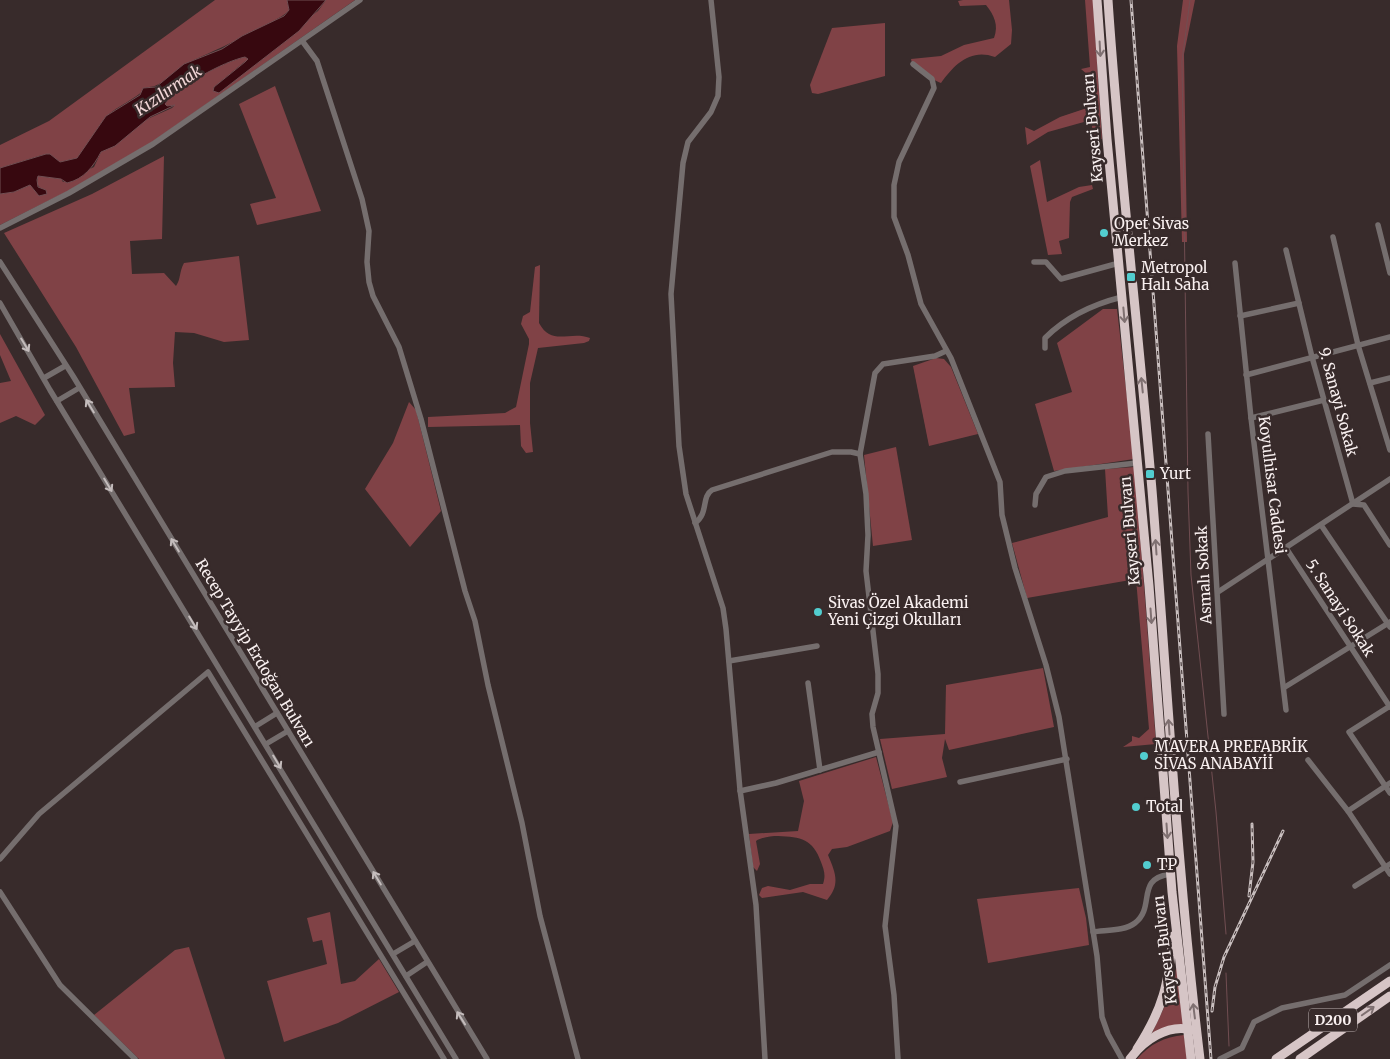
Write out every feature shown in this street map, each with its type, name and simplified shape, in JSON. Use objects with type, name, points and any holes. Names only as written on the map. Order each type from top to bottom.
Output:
[{"type":"highway","name":"Kayseri Bulvarı","points":[[1097,0],[1102,85],[1138,462],[1170,874],[1175,921],[1192,1030],[1200,1059]]},
{"type":"highway","name":"Kayseri Bulvarı","points":[[1108,0],[1121,165],[1148,448],[1192,1030],[1191,1059]]},
{"type":"highway","points":[[1130,1059],[1156,1020],[1162,1002],[1169,969],[1175,921]]},
{"type":"highway","name":"D200","points":[[1276,1059],[1390,981]]},
{"type":"highway","name":"D200","points":[[1300,1059],[1390,996]]},
{"type":"highway","points":[[1137,1049],[1157,1035],[1192,1030]]},
{"type":"street","points":[[0,228],[69,193],[153,144],[303,42],[360,0]]},
{"type":"street","points":[[711,0],[719,88],[711,112],[688,142],[670,294],[680,462],[683,482],[722,608],[729,661],[740,791],[757,914],[765,1059]]},
{"type":"street","points":[[303,42],[317,62],[362,199],[369,230],[369,282],[373,296],[399,346],[421,419],[465,591],[475,621],[488,685],[522,823],[540,916],[578,1059]]},
{"type":"street","points":[[913,64],[932,79],[934,88],[899,162],[892,209],[921,304],[955,367],[1000,482],[1002,515],[1015,568],[1046,665],[1066,759],[1083,879],[1093,932],[1102,1017],[1108,1034],[1122,1059]]},
{"type":"street","points":[[1378,225],[1390,273]]},
{"type":"street","points":[[1333,237],[1358,346],[1390,450]]},
{"type":"street","name":"9. Sanayi Sokak","points":[[1286,250],[1312,357],[1353,504]]},
{"type":"street","name":"Recep Tayyip Erdoğan Bulvarı","points":[[0,262],[79,388],[487,1059]]},
{"type":"street","points":[[1034,262],[1046,262],[1061,279],[1119,263]]},
{"type":"street","name":"Koyulhisar Caddesi","points":[[1235,263],[1246,375],[1285,687],[1286,710]]},
{"type":"street","points":[[1045,348],[1045,338],[1058,326],[1094,305],[1122,297]]},
{"type":"street","points":[[1240,316],[1299,302]]},
{"type":"street","points":[[0,304],[456,1059]]},
{"type":"street","points":[[1246,375],[1390,338]]},
{"type":"street","points":[[898,1059],[894,996],[884,926],[896,826],[872,714],[878,693],[878,674],[866,571],[868,535],[866,494],[860,454],[870,389],[878,368],[883,364],[935,356],[946,351]]},
{"type":"street","points":[[44,378],[65,366]]},
{"type":"street","points":[[1370,383],[1390,378]]},
{"type":"street","points":[[57,401],[79,388]]},
{"type":"street","points":[[1251,418],[1324,400]]},
{"type":"street","name":"Asmalı Sokak","points":[[1208,434],[1224,714]]},
{"type":"street","points":[[696,523],[704,513],[706,498],[712,490],[832,452],[842,451],[860,454]]},
{"type":"street","points":[[1035,505],[1036,494],[1046,477],[1075,469],[1138,462]]},
{"type":"street","points":[[1218,592],[1390,479]]},
{"type":"street","points":[[1353,504],[1364,505],[1390,545]]},
{"type":"street","points":[[1285,687],[1389,624],[1321,525]]},
{"type":"street","name":"5. Sanayi Sokak","points":[[1286,548],[1390,707]]},
{"type":"street","points":[[729,661],[817,646]]},
{"type":"street","points":[[0,859],[39,814],[208,672],[444,1059]]},
{"type":"street","points":[[808,683],[820,770]]},
{"type":"street","points":[[1390,707],[1349,732],[1388,784],[1390,794]]},
{"type":"street","points":[[256,726],[277,713]]},
{"type":"street","points":[[266,744],[288,731]]},
{"type":"street","points":[[249,739],[260,733]]},
{"type":"street","points":[[740,791],[879,752]]},
{"type":"street","points":[[960,782],[1066,759]]},
{"type":"street","points":[[1308,760],[1388,865],[1390,874]]},
{"type":"street","points":[[1348,811],[1388,784]]},
{"type":"street","points":[[1355,886],[1388,865]]},
{"type":"street","points":[[1093,932],[1134,924],[1140,918],[1149,886],[1153,880],[1170,874]]},
{"type":"street","points":[[0,892],[60,985],[135,1059]]},
{"type":"street","points":[[392,954],[415,941]]},
{"type":"street","points":[[406,976],[427,962]]},
{"type":"street","points":[[390,970],[399,965]]},
{"type":"street","points":[[1220,1059],[1242,1048],[1254,1022],[1282,1008],[1345,995],[1390,965]]},
{"type":"shaded area","points":[[215,0],[287,0],[289,10],[261,28],[190,62],[165,81],[153,87],[147,87],[106,117],[77,158],[60,162],[42,155],[0,168],[0,145],[49,121]]},
{"type":"shaded area","points":[[326,0],[355,0],[152,142],[68,191],[0,225],[0,194],[14,192],[30,185],[42,190],[37,184],[38,176],[61,179],[63,182],[94,167],[101,152],[122,140],[143,121],[172,108],[174,106],[164,104],[179,90],[225,64],[245,57],[248,59],[214,87],[213,91],[318,11]]},
{"type":"shaded area","points":[[1009,0],[1012,30],[1011,44],[995,57],[978,55],[964,60],[951,70],[941,83],[918,72],[911,59],[941,56],[964,45],[994,38],[995,20],[986,5],[960,6],[958,1]]},
{"type":"shaded area","points":[[1085,0],[1093,0],[1102,139],[1094,139],[1091,120],[1048,132],[1027,145],[1025,127],[1034,131],[1060,117],[1090,107],[1088,75],[1081,69],[1090,67]]},
{"type":"shaded area","points":[[1183,0],[1195,0],[1184,54],[1187,242],[1182,242],[1177,46]]},
{"type":"shaded area","points":[[885,23],[885,76],[818,94],[812,93],[810,85],[832,28]]},
{"type":"shaded area","points":[[275,86],[321,211],[257,225],[250,204],[276,198],[239,104]]},
{"type":"shaded area","points":[[164,156],[162,239],[130,241],[132,274],[164,273],[176,286],[184,263],[239,256],[249,340],[224,342],[194,333],[175,332],[173,363],[175,387],[129,388],[135,433],[124,436],[76,347],[4,233],[92,194]]},
{"type":"shaded area","points":[[1040,160],[1047,202],[1079,187],[1092,185],[1093,189],[1072,197],[1070,202],[1069,238],[1059,241],[1062,254],[1048,255],[1030,166]]},
{"type":"shaded area","points":[[540,265],[539,323],[544,330],[556,336],[583,336],[590,338],[589,341],[584,343],[538,348],[530,383],[530,423],[533,452],[526,453],[521,446],[520,425],[428,427],[428,417],[505,413],[516,407],[529,344],[529,339],[521,324],[523,316],[530,312],[535,267]]},
{"type":"shaded area","points":[[1103,309],[1117,309],[1134,459],[1054,471],[1035,404],[1072,392],[1057,343]]},
{"type":"shaded area","points":[[0,334],[45,415],[35,425],[16,416],[0,423],[0,383],[11,381],[0,355]]},
{"type":"shaded area","points":[[936,358],[944,359],[951,367],[978,434],[929,446],[913,366]]},
{"type":"shaded area","points":[[409,402],[416,410],[441,511],[410,547],[365,489],[393,443]]},
{"type":"shaded area","points":[[896,447],[912,540],[873,546],[864,455]]},
{"type":"shaded area","points":[[1135,467],[1156,744],[1123,747],[1132,741],[1132,736],[1139,738],[1149,729],[1136,579],[1027,598],[1012,543],[1108,517],[1105,469]]},
{"type":"shaded area","points":[[1043,668],[1054,727],[949,750],[945,739],[942,758],[947,777],[892,789],[880,739],[945,734],[946,685]]},
{"type":"shaded area","points":[[876,757],[893,822],[890,831],[847,847],[832,849],[828,855],[834,872],[835,883],[834,889],[827,900],[803,892],[762,898],[759,895],[762,888],[768,886],[790,890],[810,884],[823,884],[824,870],[818,854],[810,844],[793,837],[778,836],[756,841],[760,864],[757,871],[753,867],[749,834],[798,831],[804,801],[799,781]]},
{"type":"shaded area","points":[[1079,888],[1086,918],[1089,945],[988,963],[977,899]]},
{"type":"shaded area","points":[[330,912],[341,984],[355,981],[379,959],[399,992],[338,1023],[284,1042],[267,981],[327,964],[322,940],[313,942],[307,918]]},
{"type":"shaded area","points":[[189,947],[225,1059],[139,1059],[94,1015],[175,950]]},
{"type":"shaded area","points":[[1177,964],[1184,1026],[1152,1033],[1171,993]]},
{"type":"shaded area","points":[[1184,1035],[1187,1059],[1137,1059],[1158,1042],[1170,1037]]},
{"type":"water","name":"Kızılırmak","points":[[287,0],[326,0],[299,31],[219,93],[213,91],[214,87],[248,59],[245,57],[236,59],[179,90],[165,104],[167,106],[175,105],[150,117],[115,146],[101,152],[95,163],[78,179],[67,183],[61,179],[38,176],[38,187],[46,190],[47,194],[39,196],[30,185],[14,192],[0,194],[0,168],[46,154],[50,154],[60,162],[77,158],[106,116],[140,95],[143,88],[156,87],[184,64],[222,49],[242,36],[284,16],[289,10]]},
{"type":"waterway","points":[[1190,0],[1182,61],[1188,492],[1191,575],[1216,812],[1226,934]]},
{"type":"waterway","points":[[1226,973],[1229,1046]]},
{"type":"railway","points":[[1131,0],[1211,1059]]},
{"type":"railway","points":[[1249,896],[1253,862],[1252,824]]},
{"type":"railway","points":[[1212,1011],[1215,987],[1224,957],[1283,831]]},
{"type":"place","name":"Opet Sivas Merkez","points":[[1104,233]]},
{"type":"place","name":"Metropol Halı Saha","points":[[1131,277]]},
{"type":"place","name":"Yurt","points":[[1150,474]]},
{"type":"place","name":"Sivas Özel Akademi Yeni Çizgi Okulları","points":[[818,612]]},
{"type":"place","name":"MAVERA PREFABRİK SİVAS ANABAYİİ","points":[[1144,756]]},
{"type":"place","name":"Total","points":[[1136,807]]},
{"type":"place","name":"TP","points":[[1147,865]]}]
